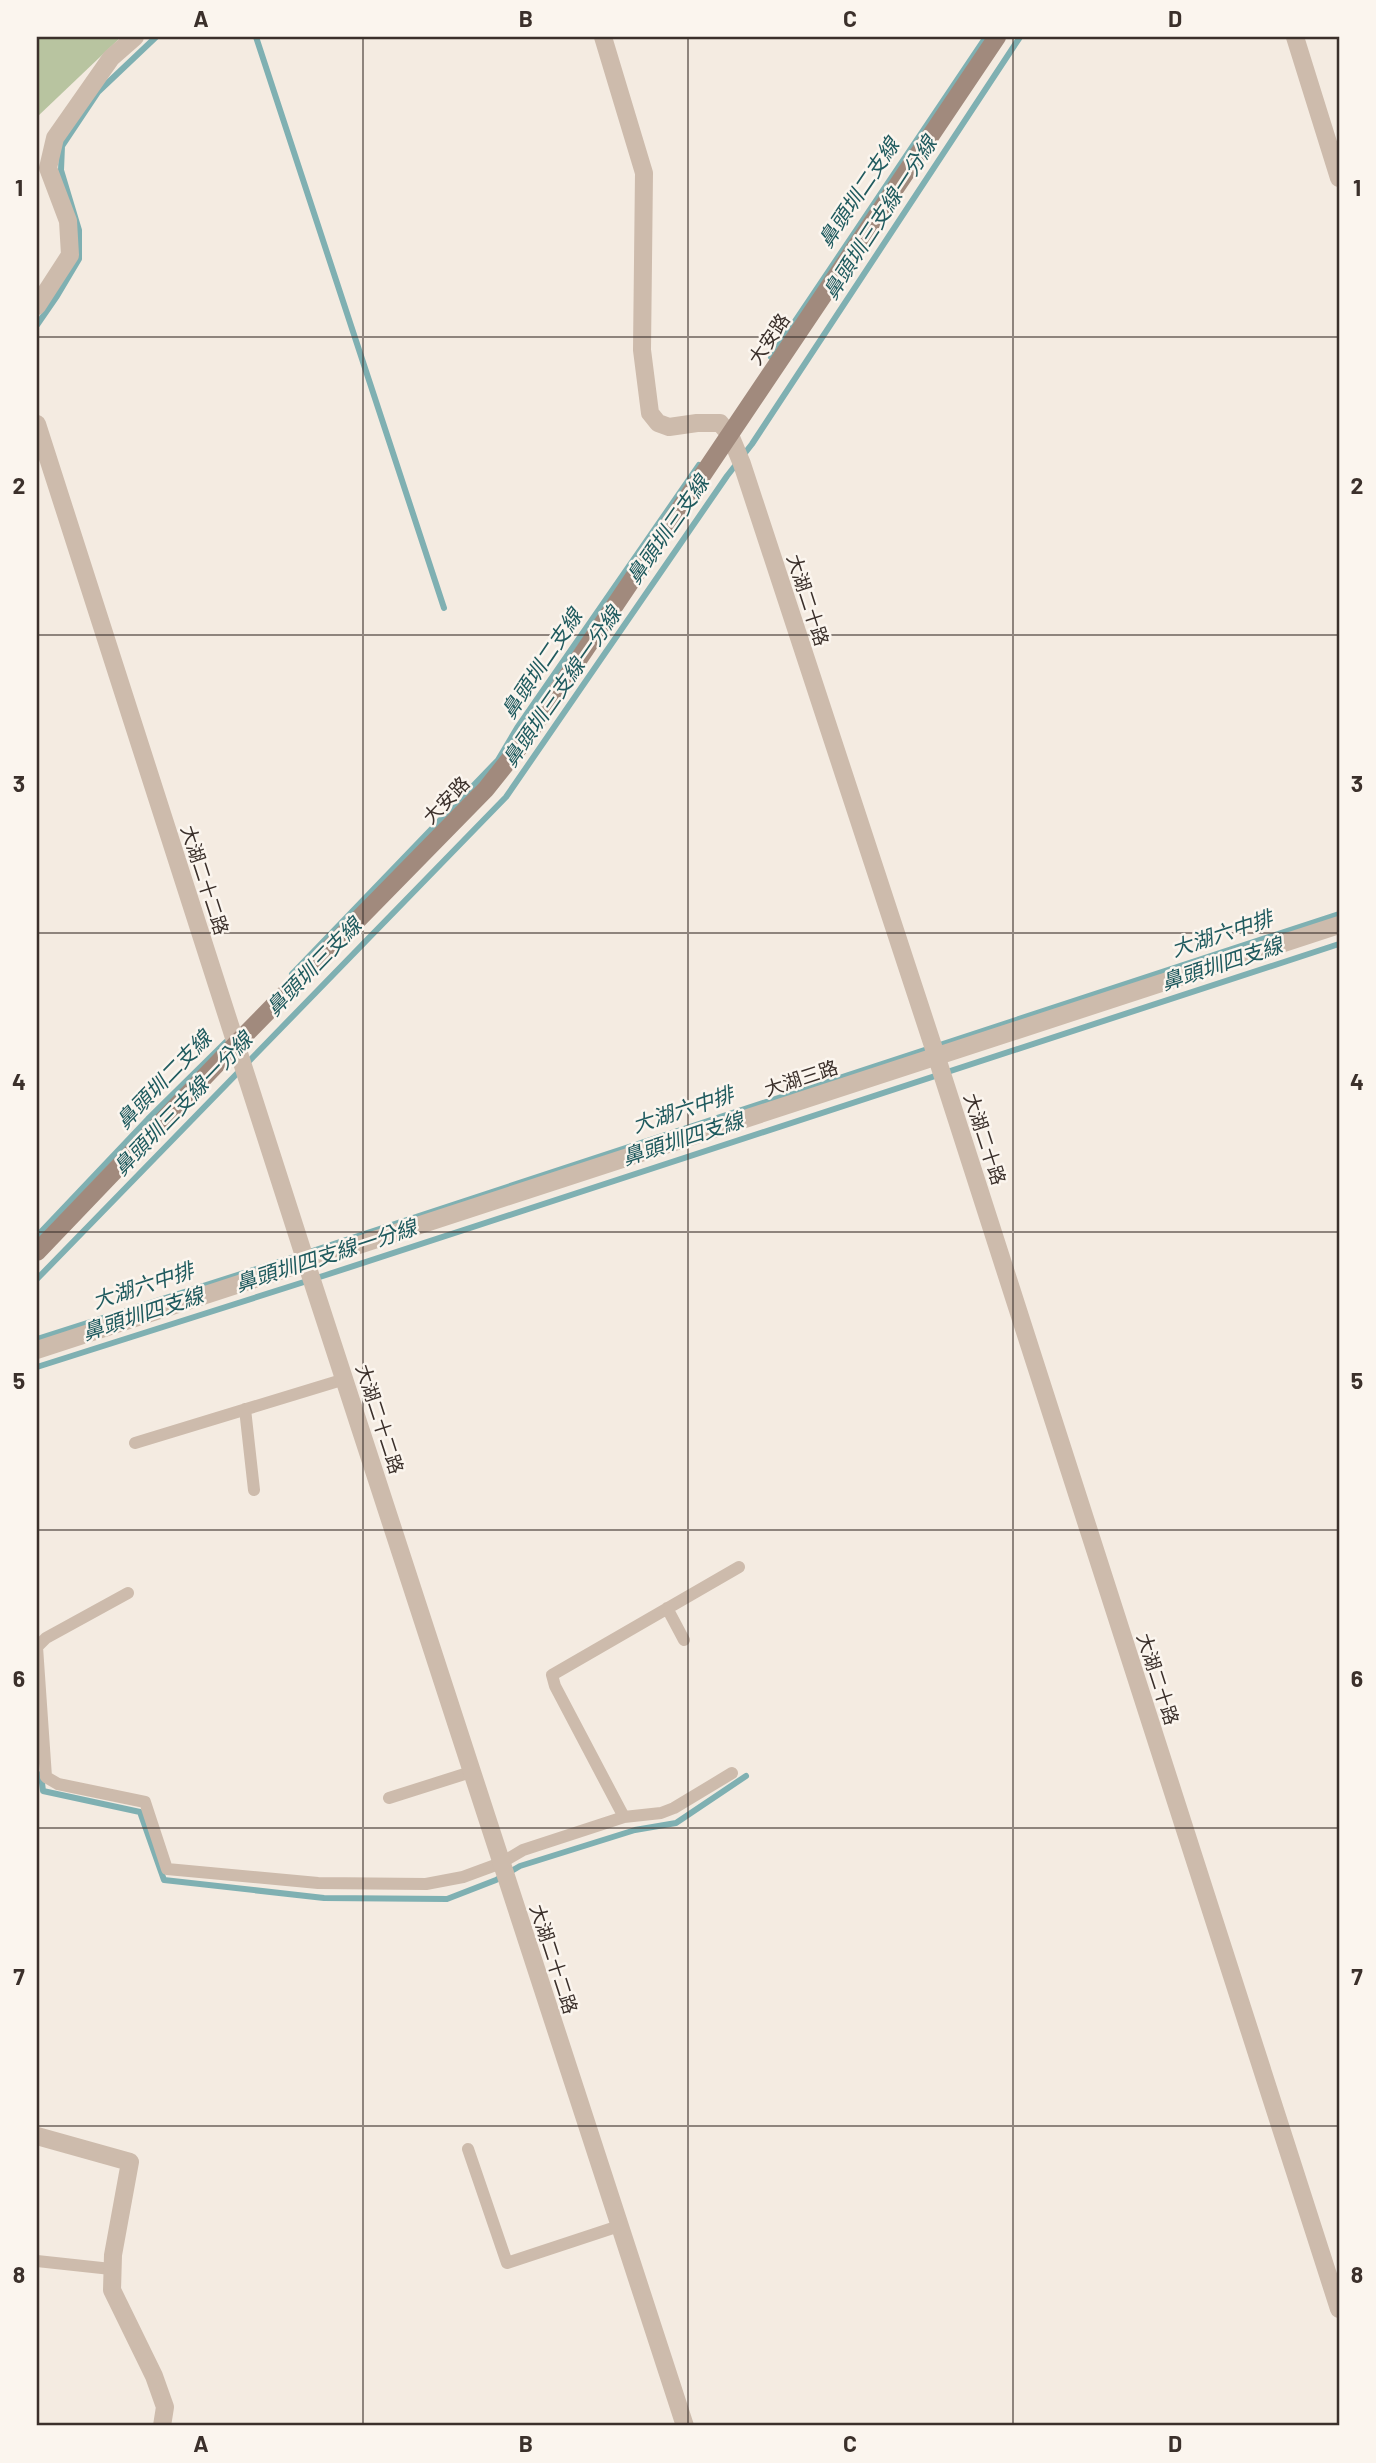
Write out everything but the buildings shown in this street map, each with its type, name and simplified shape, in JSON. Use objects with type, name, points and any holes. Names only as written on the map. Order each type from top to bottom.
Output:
[{"type":"street","points":[[37,306],[69,255],[68,221],[48,167],[55,138],[111,58],[135,37]]},
{"type":"street","points":[[603,37],[644,173],[642,350],[650,412],[658,423],[669,427],[720,423],[730,435]]},
{"type":"street","name":"大安路","points":[[37,1252],[486,789],[521,745],[997,37]]},
{"type":"street","points":[[1295,37],[1339,178]]},
{"type":"street","name":"大湖二十二路","points":[[37,424],[471,1772],[685,2426]]},
{"type":"street","name":"大湖二十路","points":[[730,435],[751,491],[936,1055],[1339,2309]]},
{"type":"street","name":"大湖三路","points":[[37,1350],[1339,925]]},
{"type":"street","points":[[37,2136],[130,2162],[111,2269],[112,2290],[154,2376],[165,2407],[162,2426]]},
{"type":"lane","points":[[135,1443],[345,1378]]},
{"type":"lane","points":[[245,1409],[254,1490]]},
{"type":"lane","points":[[624,1816],[555,1686],[552,1675],[739,1567]]},
{"type":"lane","points":[[128,1593],[46,1638],[37,1647],[46,1777],[58,1784],[145,1802],[167,1870],[318,1882],[426,1884],[463,1877],[501,1863],[523,1850],[624,1816],[661,1813],[732,1773]]},
{"type":"lane","points":[[667,1608],[684,1640]]},
{"type":"lane","points":[[389,1798],[471,1772]]},
{"type":"lane","points":[[468,2149],[507,2263],[619,2225]]},
{"type":"lane","points":[[37,2261],[111,2269]]},
{"type":"green space","points":[[37,37],[121,37],[37,117]]},
{"type":"waterway","points":[[37,325],[79,259],[79,230],[61,170],[62,146],[98,92],[156,37]]},
{"type":"waterway","points":[[256,37],[444,608]]},
{"type":"waterway","name":"鼻頭圳二支線","points":[[771,357],[986,37]]},
{"type":"waterway","name":"鼻頭圳三支線","points":[[37,1279],[506,797],[727,476],[752,444],[1020,37]]},
{"type":"waterway","name":"鼻頭圳二支線","points":[[292,974],[498,760],[517,728],[699,465]]},
{"type":"waterway","name":"大湖六中排","points":[[37,1339],[1339,914]]},
{"type":"waterway","name":"鼻頭圳四支線","points":[[37,1367],[1339,944]]},
{"type":"waterway","name":"鼻頭圳二支線","points":[[37,1236],[148,1119],[226,1042]]},
{"type":"waterway","points":[[41,1774],[43,1791],[140,1812],[164,1880],[324,1898],[447,1899],[496,1880],[520,1866],[635,1830],[676,1823],[746,1776]]},
{"type":"water label","name":"鼻頭圳三支線一分線","points":[[880,218]]},
{"type":"water label","name":"鼻頭圳三支線一分線","points":[[562,687]]},
{"type":"water label","name":"鼻頭圳三支線一分線","points":[[183,1104]]},
{"type":"water label","name":"鼻頭圳四支線一分線","points":[[326,1256]]}]
